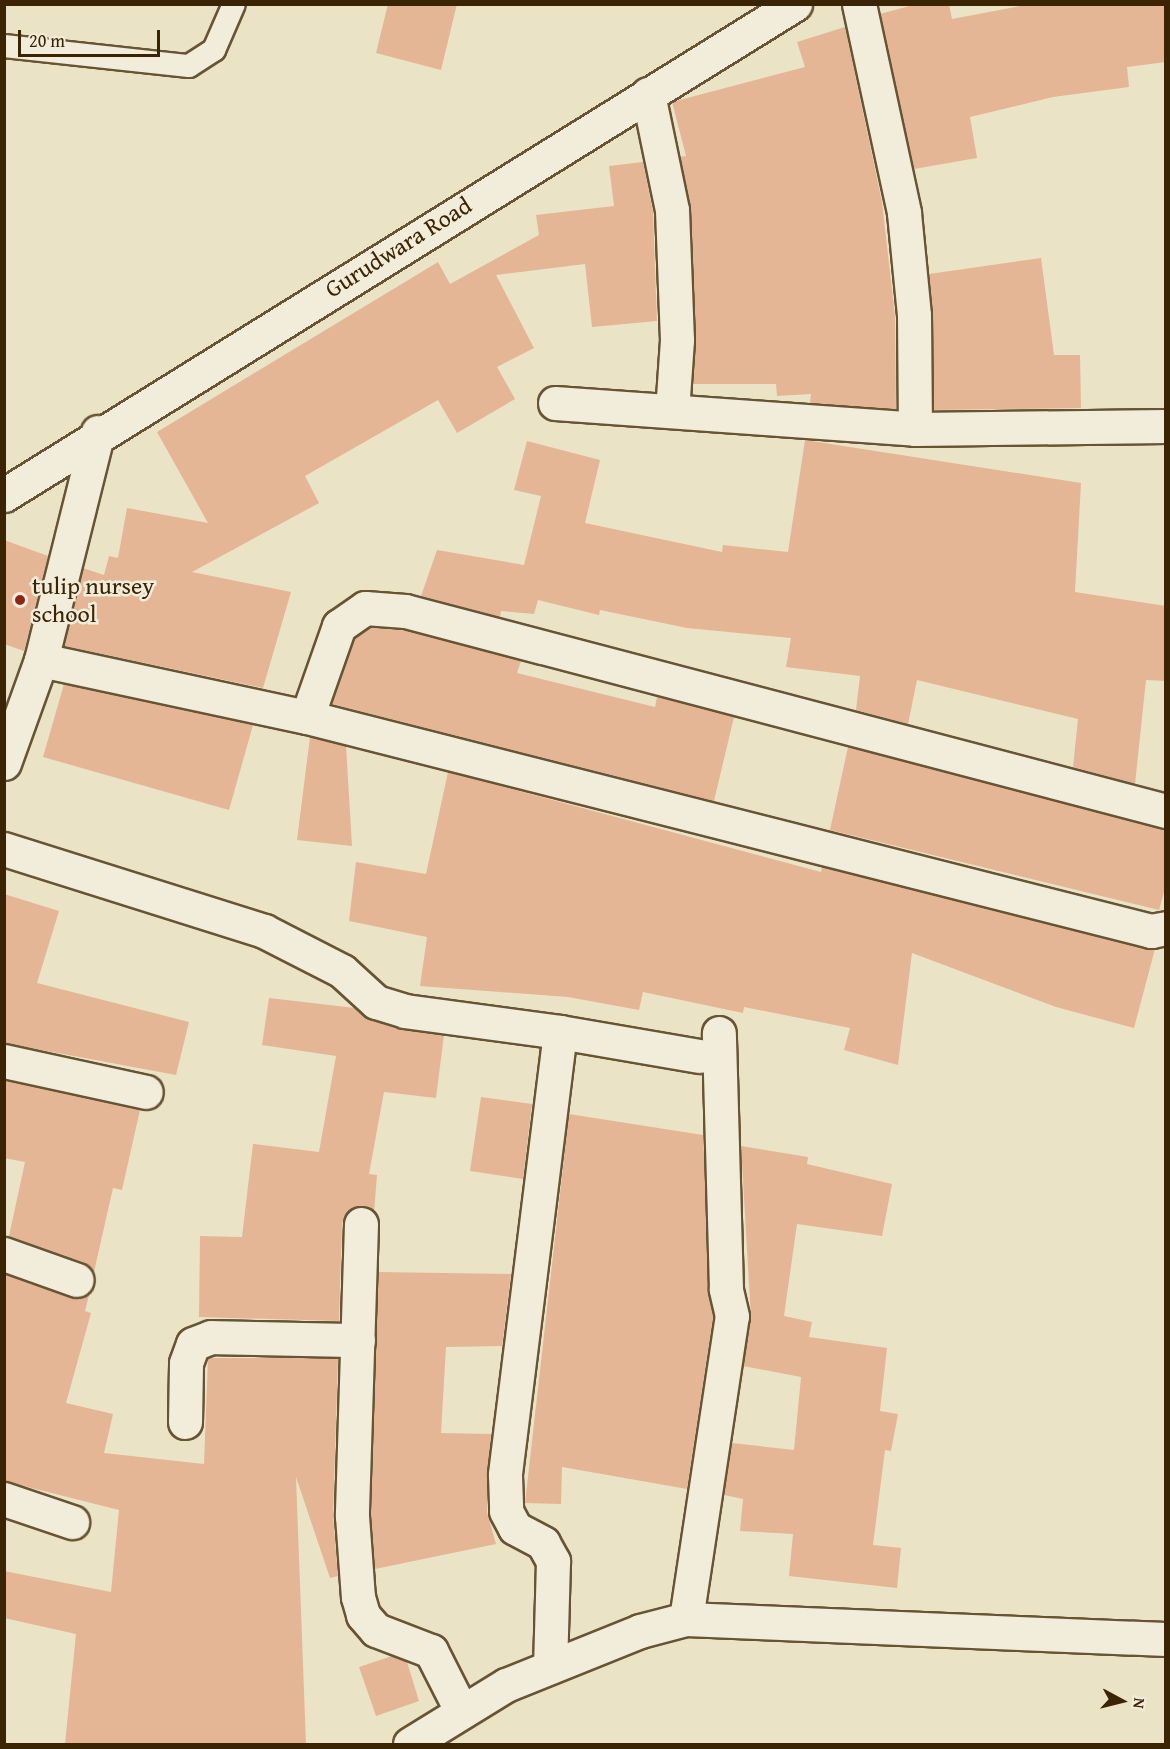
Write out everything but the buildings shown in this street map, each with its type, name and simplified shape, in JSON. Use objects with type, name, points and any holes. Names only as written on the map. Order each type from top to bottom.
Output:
[{"type":"street","name":"Gurudwara Road","points":[[4,495],[98,432],[795,4]]},
{"type":"street","points":[[859,4],[904,213],[914,315],[915,429]]},
{"type":"street","points":[[648,94],[672,210],[677,340],[672,411]]},
{"type":"street","points":[[555,403],[915,429],[1166,426]]},
{"type":"street","points":[[4,763],[41,660],[98,432]]},
{"type":"street","points":[[307,717],[339,626],[365,608],[405,611],[1166,811]]},
{"type":"street","points":[[41,660],[307,717],[1151,931],[1166,928]]},
{"type":"street","points":[[4,849],[264,931],[342,971],[376,1002],[405,1011],[560,1032],[709,1045],[726,1289],[732,1316],[686,1619]]},
{"type":"street","points":[[550,1667],[553,1561],[543,1543],[515,1528],[506,1511],[505,1475],[560,1032]]},
{"type":"street","points":[[4,1061],[146,1092]]},
{"type":"street","points":[[361,1224],[352,1516],[363,1615],[376,1630],[431,1651],[462,1712]]},
{"type":"street","points":[[4,1254],[77,1280]]},
{"type":"street","points":[[185,1422],[186,1363],[193,1344],[211,1337],[358,1340]]},
{"type":"street","points":[[4,1499],[72,1522]]},
{"type":"street","points":[[410,1744],[506,1684],[686,1619],[1166,1639]]},
{"type":"lane","points":[[4,46],[189,66],[214,50],[234,4]]},
{"type":"place","name":"tulip nursey school","points":[[20,600]]}]
